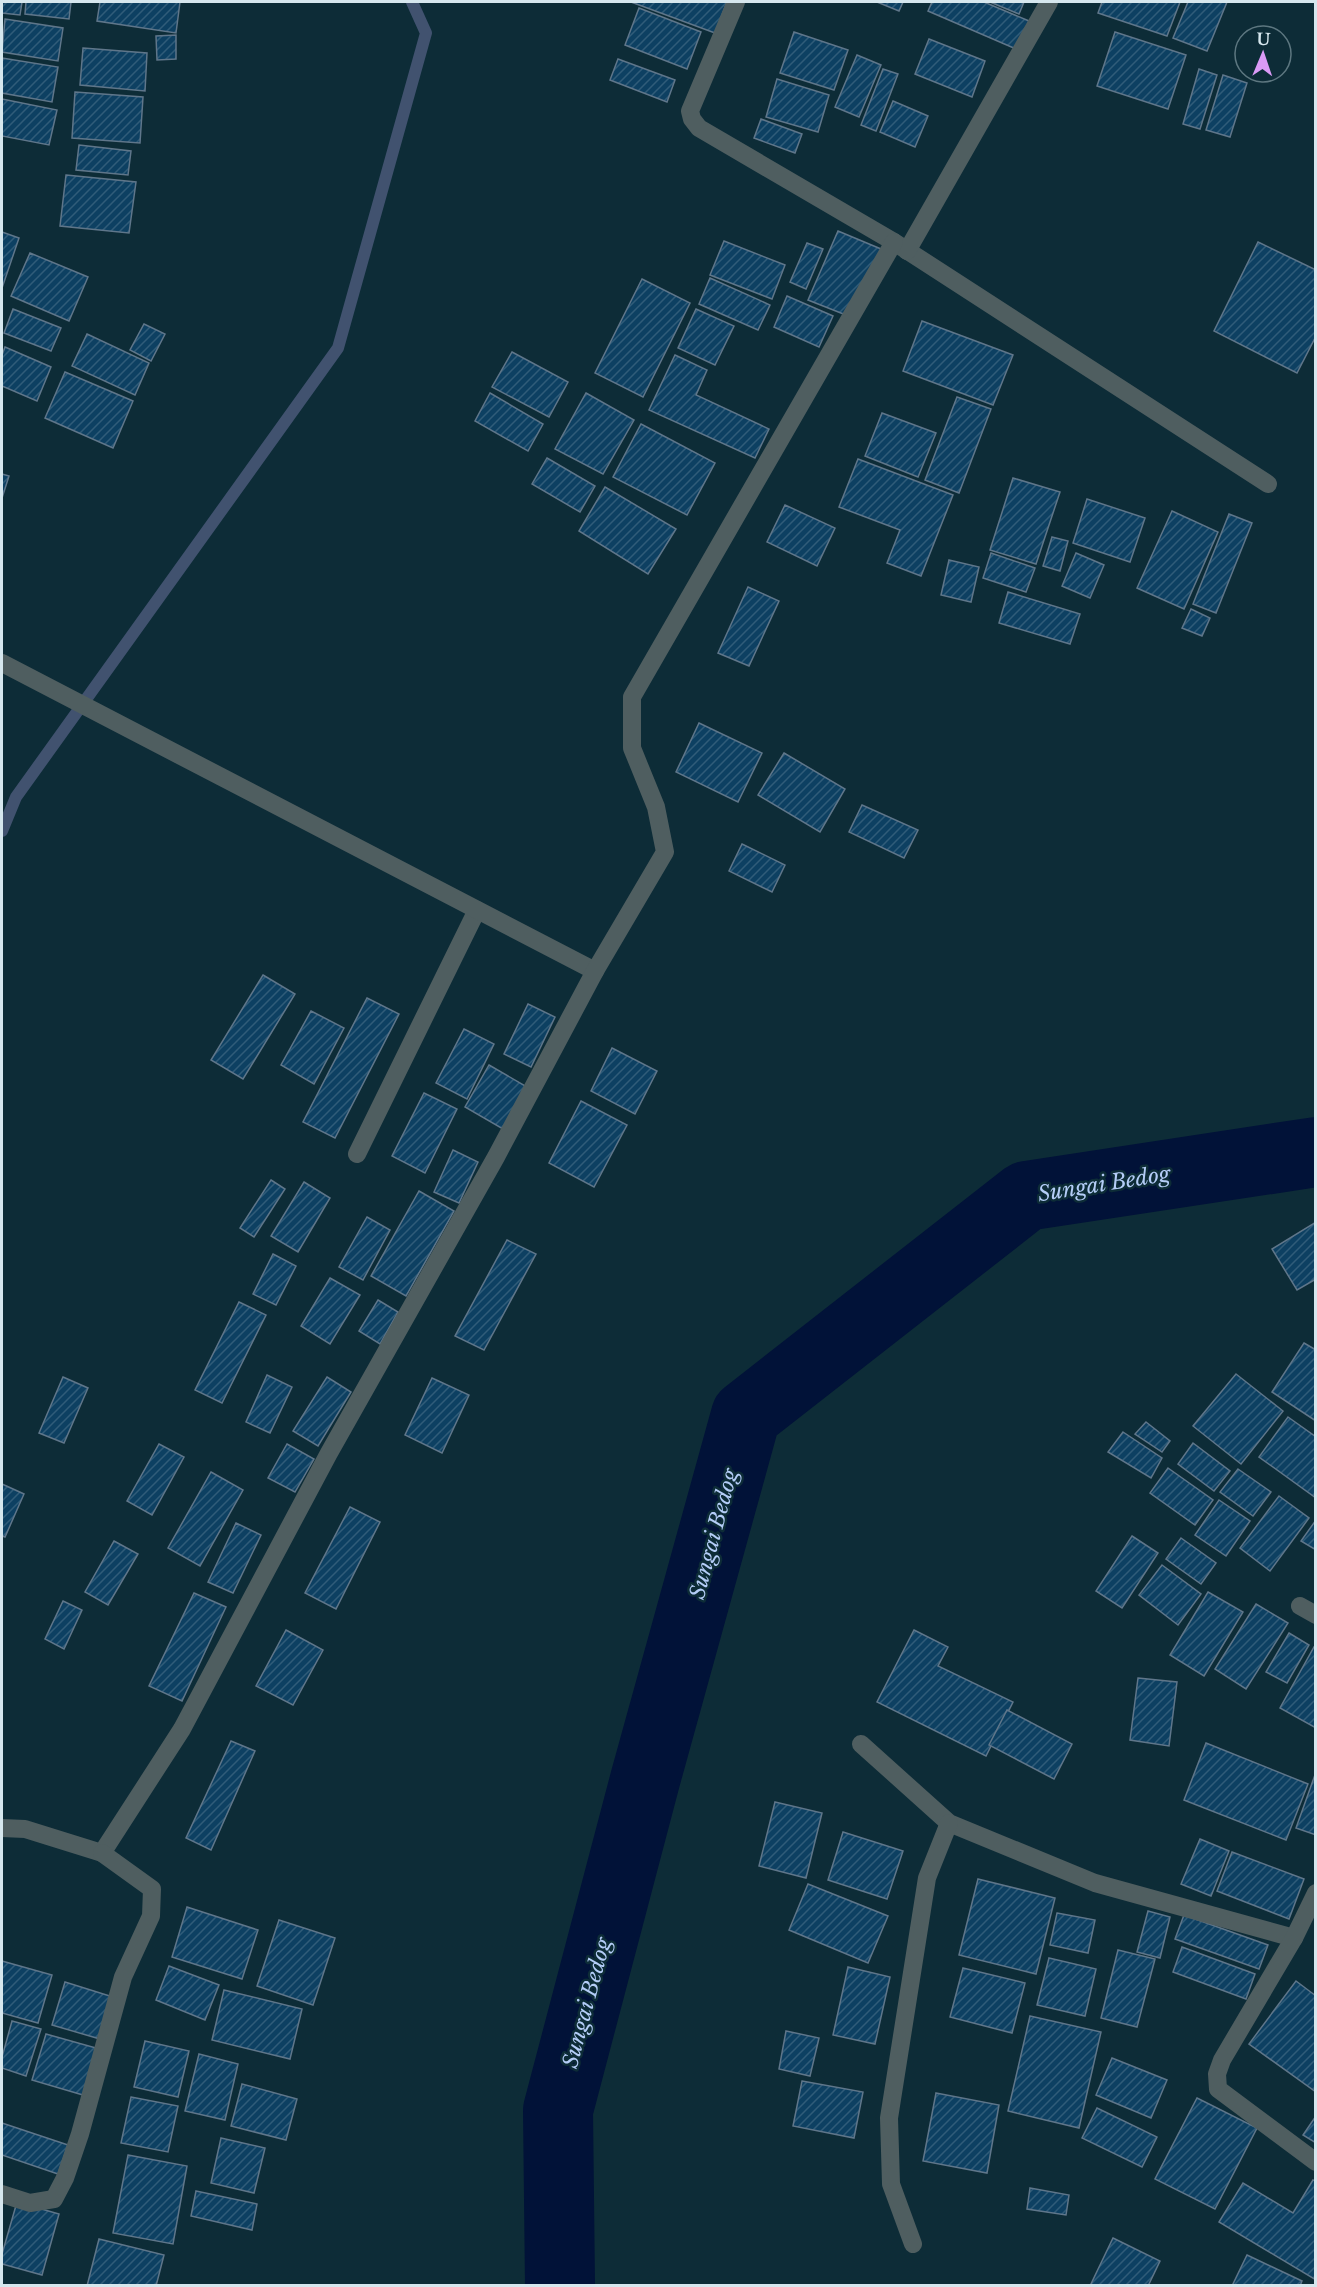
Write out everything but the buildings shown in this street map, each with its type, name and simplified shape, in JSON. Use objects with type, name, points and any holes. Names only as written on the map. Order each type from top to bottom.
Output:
[{"type":"street","points":[[736,2],[690,111],[692,119],[709,134],[901,246],[1268,484]]},
{"type":"street","points":[[102,1853],[182,1729],[329,1453],[496,1157],[595,971],[665,852],[656,807],[632,748],[632,697],[1049,2]]},
{"type":"street","points":[[2,663],[595,971]]},
{"type":"street","points":[[357,1154],[477,910]]},
{"type":"street","points":[[861,1744],[949,1823],[1095,1882],[1294,1938]]},
{"type":"street","points":[[913,2244],[891,2184],[889,2118],[927,1878],[949,1823]]},
{"type":"street","points":[[2,1828],[25,1829],[102,1853],[152,1889],[151,1916],[123,1977],[80,2134],[54,2199],[30,2203],[2,2194]]},
{"type":"street","points":[[1316,1893],[1294,1938],[1222,2060],[1216,2082],[1218,2089],[1316,2162]]},
{"type":"waterway","points":[[2,831],[16,797],[338,348],[426,33],[412,2]]},
{"type":"waterway","name":"Sungai Bedog","points":[[560,2286],[558,2110],[645,1780],[746,1415],[1026,1196],[1316,1152]]}]
